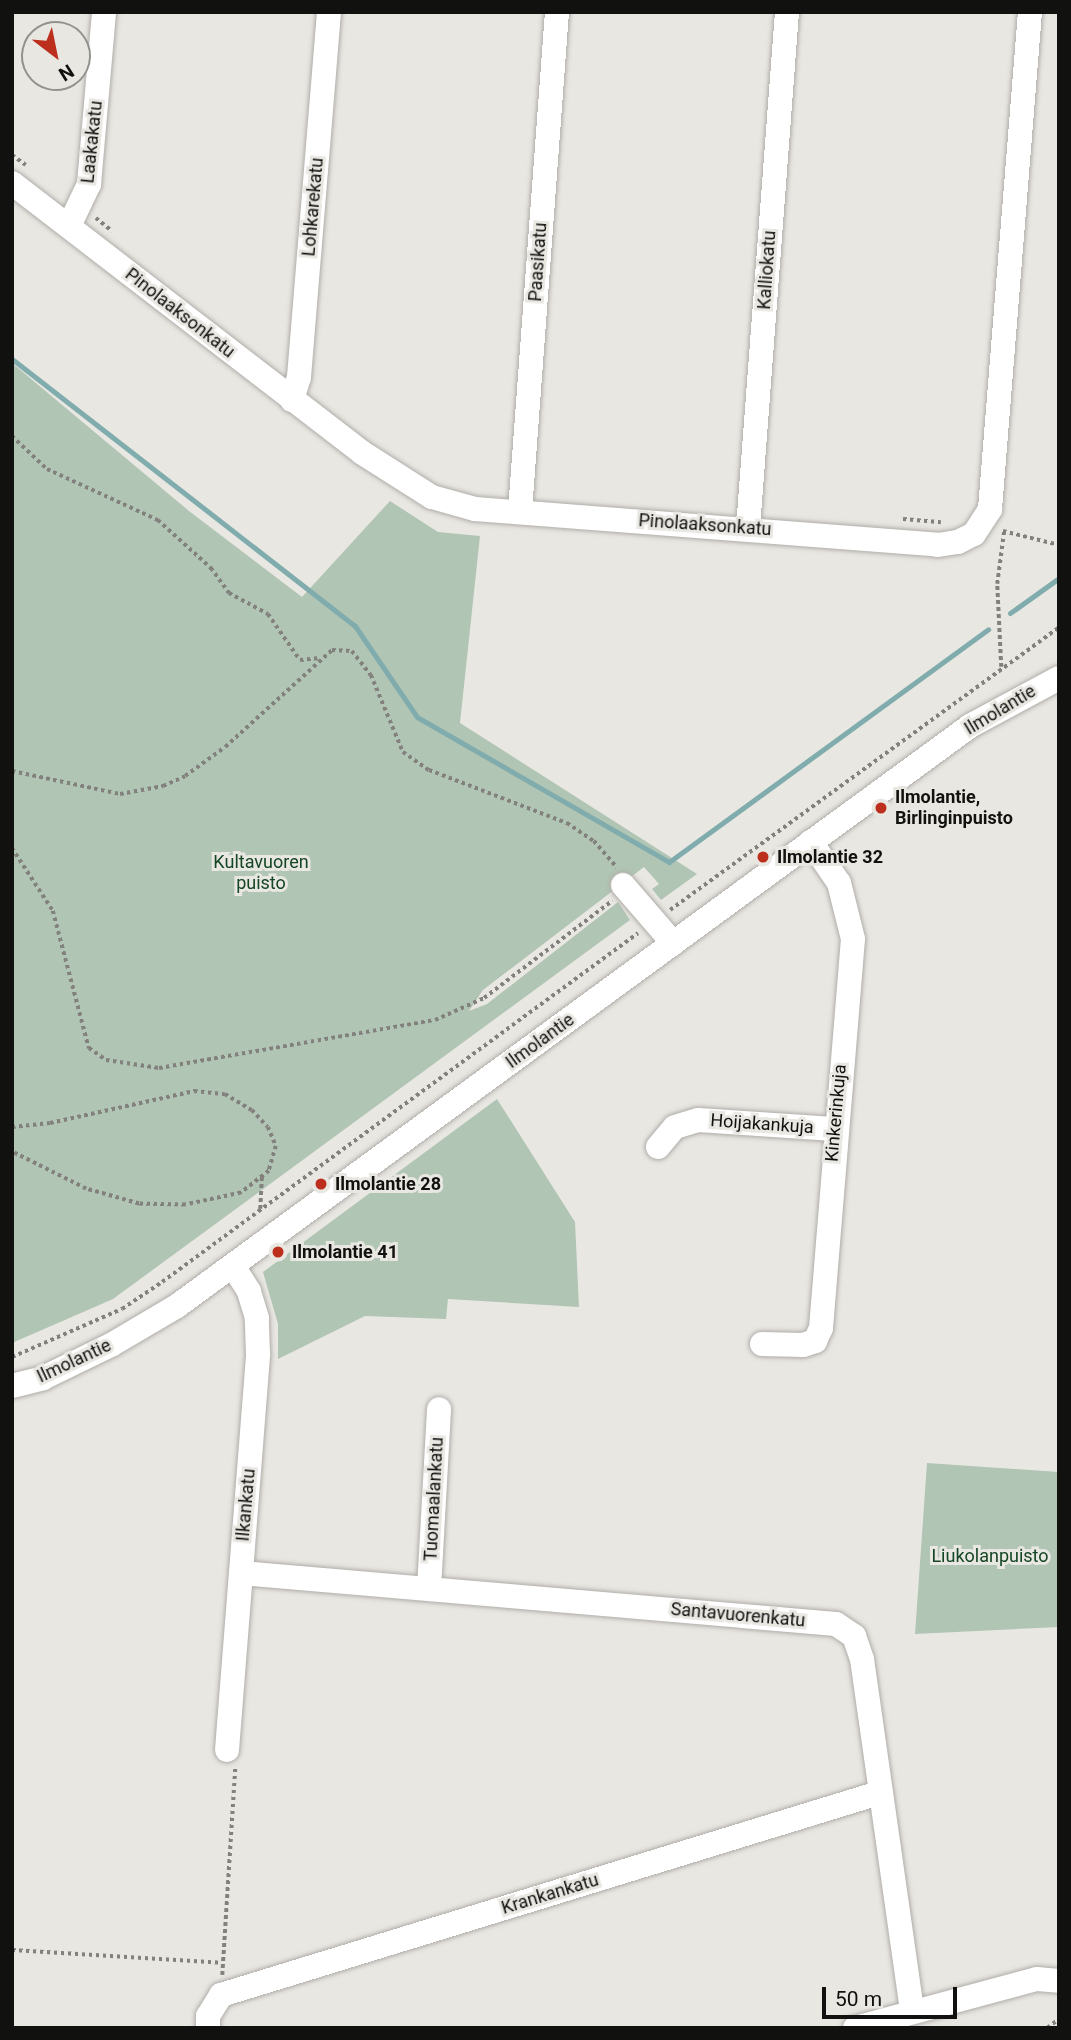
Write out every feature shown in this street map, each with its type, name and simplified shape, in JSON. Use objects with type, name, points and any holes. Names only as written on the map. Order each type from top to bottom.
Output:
[{"type":"street","name":"Laakakatu","points":[[75,216],[89,184],[104,12]]},
{"type":"street","name":"Lohkarekatu","points":[[292,400],[299,377],[329,12]]},
{"type":"street","name":"Paasikatu","points":[[520,511],[556,12]]},
{"type":"street","name":"Kalliokatu","points":[[748,528],[787,12]]},
{"type":"street","points":[[994,527],[990,509],[1030,12]]},
{"type":"street","name":"Pinolaaksonkatu","points":[[22,176],[75,216],[292,400],[432,497],[475,509],[748,528],[938,545],[958,542],[994,527]]},
{"type":"street","name":"Ilmolantie","points":[[12,1386],[43,1378],[111,1345],[233,1266],[970,726],[1059,678]]},
{"type":"street","name":"Kinkerinkuja","points":[[762,1344],[803,1345],[815,1341],[821,1328],[834,1129],[853,939],[839,883],[811,842]]},
{"type":"street","points":[[623,886],[673,943]]},
{"type":"street","name":"Hoijakankuja","points":[[658,1147],[675,1128],[698,1120],[834,1129]]},
{"type":"street","name":"Ilkankatu","points":[[227,1750],[258,1354],[257,1318],[249,1291],[233,1266]]},
{"type":"street","name":"Tuomaalankatu","points":[[429,1589],[439,1409]]},
{"type":"street","name":"Santavuorenkatu","points":[[241,1573],[836,1624],[854,1636],[862,1659],[912,2010]]},
{"type":"street","name":"Krankankatu","points":[[221,1994],[879,1793]]},
{"type":"street","points":[[855,2028],[912,2010],[1037,1979],[1059,1981]]},
{"type":"street","points":[[208,2028],[208,2016],[221,1994]]},
{"type":"path","points":[[12,155],[22,176]]},
{"type":"path","points":[[75,216],[113,232]]},
{"type":"path","points":[[12,436],[47,469],[158,520],[211,568],[229,593],[268,614],[300,660],[321,658]]},
{"type":"path","points":[[900,519],[950,521]]},
{"type":"path","points":[[1001,667],[994,527],[1059,545]]},
{"type":"path","points":[[12,1357],[121,1308],[260,1210],[1059,627]]},
{"type":"path","points":[[12,771],[120,794],[163,786],[185,776],[225,747],[332,650],[352,651],[370,675],[403,752],[429,770],[567,823],[613,859],[623,886],[620,896],[484,998],[435,1020],[159,1068],[106,1060],[89,1048],[53,911],[12,848]]},
{"type":"path","points":[[12,1128],[194,1091],[225,1094],[252,1110],[268,1127],[276,1146],[269,1171],[241,1193],[209,1203],[139,1205],[86,1189],[12,1152]]},
{"type":"path","points":[[260,1210],[262,1176]]},
{"type":"path","points":[[221,1994],[238,1774],[227,1750]]},
{"type":"path","points":[[12,1950],[222,1963]]},
{"type":"path","points":[[1046,2028],[1059,2019]]},
{"type":"green space","name":"Kultavuoren puisto","points":[[12,363],[189,511],[302,597],[390,501],[438,532],[480,536],[460,723],[697,874],[661,900],[652,889],[659,884],[644,867],[483,990],[469,1011],[487,1004],[618,902],[630,920],[113,1299],[12,1343]]},
{"type":"green space","points":[[497,1099],[575,1222],[579,1307],[448,1299],[446,1319],[365,1316],[278,1359],[278,1324],[263,1272]]},
{"type":"green space","name":"Liukolanpuisto","points":[[927,1463],[1059,1472],[1059,1627],[915,1634]]},
{"type":"waterway","points":[[12,359],[355,626],[417,717],[669,862],[988,629]]},
{"type":"waterway","points":[[1010,613],[1059,578]]},
{"type":"place","name":"Ilmolantie, Birlinginpuisto","points":[[881,808]]},
{"type":"place","name":"Ilmolantie 32","points":[[763,857]]},
{"type":"place","name":"Ilmolantie 28","points":[[321,1184]]},
{"type":"place","name":"Ilmolantie 41","points":[[278,1252]]}]
